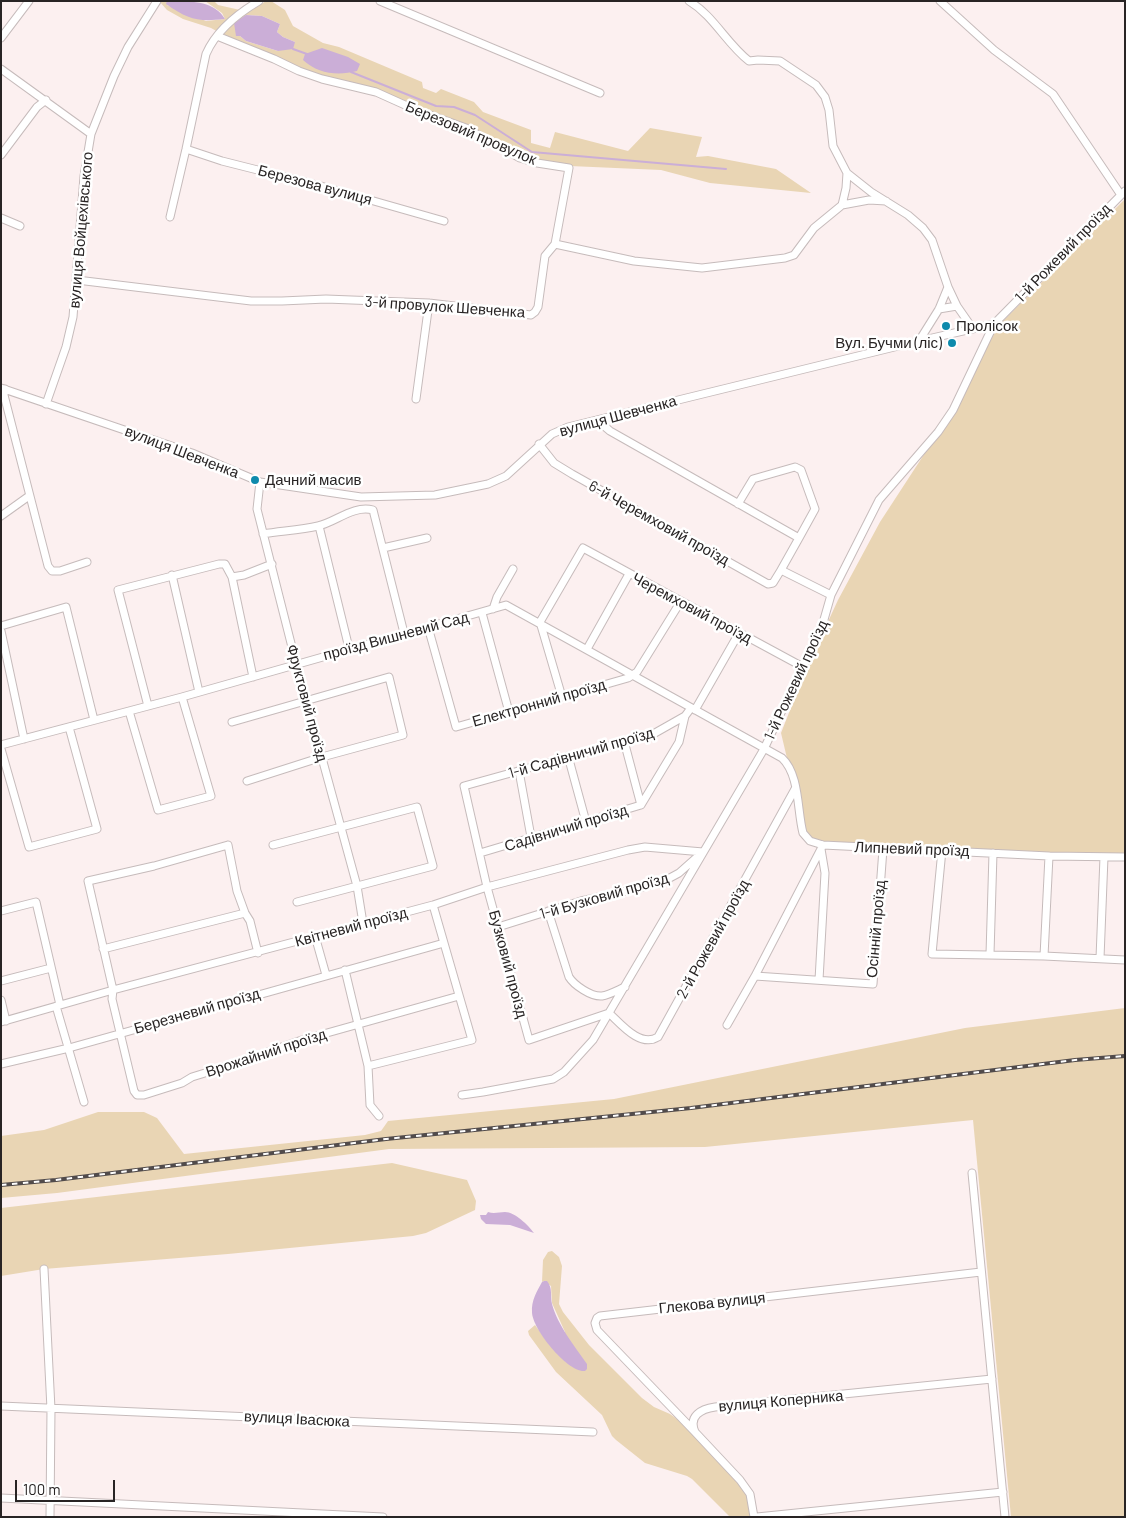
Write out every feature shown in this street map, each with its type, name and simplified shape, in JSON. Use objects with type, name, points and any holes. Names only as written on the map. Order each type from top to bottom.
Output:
[{"type":"street","points":[[1,38],[29,1]]},
{"type":"street","points":[[170,217],[206,54],[211,44],[229,23],[259,1]]},
{"type":"street","points":[[380,1],[600,93]]},
{"type":"street","points":[[689,1],[705,12],[737,52],[749,61],[780,61],[816,86],[825,96],[833,146],[847,173],[855,181],[908,215],[927,232],[957,306],[974,329]]},
{"type":"street","points":[[940,1],[994,50],[1053,94],[1123,193]]},
{"type":"street","name":"вулиця Войцехівського","points":[[46,404],[74,317],[84,176],[91,134],[114,76],[128,48],[156,4]]},
{"type":"street","name":"Березовий провулок","points":[[217,36],[299,71],[331,82],[376,92],[416,110],[466,128],[520,158],[569,168],[555,244]]},
{"type":"street","points":[[1,69],[91,134]]},
{"type":"street","points":[[1,155],[37,107],[46,100]]},
{"type":"street","name":"Березова вулиця","points":[[186,149],[222,161],[321,186],[444,221]]},
{"type":"street","points":[[842,206],[847,173]]},
{"type":"street","name":"1-й Рожевий проїзд","points":[[462,1095],[542,1082],[558,1076],[593,1040],[764,749],[823,623],[831,595],[879,500],[938,432],[952,410],[994,324],[1123,193]]},
{"type":"street","points":[[555,244],[634,261],[702,268],[785,258],[794,255],[814,228],[842,206],[869,200],[886,201]]},
{"type":"street","points":[[1,218],[20,226]]},
{"type":"street","name":"3-й провулок Шевченка","points":[[77,280],[251,301],[326,298],[429,303],[531,315],[538,307],[545,256],[555,244]]},
{"type":"street","points":[[919,340],[939,310],[948,287]]},
{"type":"street","points":[[416,400],[429,303]]},
{"type":"street","points":[[939,310],[957,306]]},
{"type":"street","name":"вулиця Шевченка","points":[[3,389],[192,453],[260,482],[361,497],[435,495],[488,484],[506,476],[539,444],[552,434],[568,427],[919,340],[994,324]]},
{"type":"street","points":[[3,389],[48,566],[52,570],[60,571],[87,562]]},
{"type":"street","points":[[597,420],[610,431],[799,538]]},
{"type":"street","name":"6-й Черемховий проїзд","points":[[539,444],[554,463],[572,474],[768,584],[773,583],[815,509],[801,470],[799,467],[796,467],[753,479],[738,504]]},
{"type":"street","name":"Фруктовий проїзд","points":[[260,482],[257,508],[263,534],[357,886],[363,923]]},
{"type":"street","points":[[1,516],[29,496]]},
{"type":"street","points":[[263,534],[319,526],[350,512],[365,508],[373,510],[404,633]]},
{"type":"street","points":[[319,526],[349,648]]},
{"type":"street","points":[[382,548],[427,538]]},
{"type":"street","name":"Черемховий проїзд","points":[[540,622],[583,548],[803,667]]},
{"type":"street","points":[[148,706],[118,590],[172,575],[225,564],[229,568],[253,677]]},
{"type":"street","points":[[232,577],[244,576],[272,564]]},
{"type":"street","points":[[493,609],[497,597],[513,569]]},
{"type":"street","points":[[781,570],[831,595]]},
{"type":"street","points":[[587,649],[629,574]]},
{"type":"street","points":[[172,575],[199,692]]},
{"type":"street","points":[[633,675],[637,672],[681,601]]},
{"type":"street","name":"проїзд Вишневий Сад","points":[[1,747],[506,605],[540,622],[764,749]]},
{"type":"street","points":[[1,626],[66,607],[94,720]]},
{"type":"street","points":[[482,613],[509,712]]},
{"type":"street","points":[[540,622],[562,697]]},
{"type":"street","name":"Електронний проїзд","points":[[428,627],[456,727],[633,675]]},
{"type":"street","points":[[1,631],[24,739]]},
{"type":"street","name":"1-й Садівничий проїзд","points":[[464,786],[655,733],[685,716],[693,709],[739,633]]},
{"type":"street","points":[[232,722],[389,677],[403,735],[247,780]]},
{"type":"street","points":[[129,711],[158,810],[212,796],[182,697]]},
{"type":"street","name":"Садівничий проїзд","points":[[480,853],[641,805],[679,742],[685,716]]},
{"type":"street","points":[[1,747],[29,847],[97,830],[68,727]]},
{"type":"street","points":[[624,741],[641,805]]},
{"type":"street","name":"Липневий проїзд","points":[[764,749],[780,756],[786,762],[796,789],[804,836],[822,847],[942,850],[1049,856],[1125,857]]},
{"type":"street","points":[[568,756],[586,822]]},
{"type":"street","points":[[519,771],[531,837]]},
{"type":"street","name":"Бузковий проїзд","points":[[464,786],[487,887],[529,1040],[609,1012]]},
{"type":"street","name":"2-й Рожевий проїзд","points":[[609,1012],[637,1037],[650,1040],[658,1037],[796,789]]},
{"type":"street","points":[[273,845],[416,806],[432,866],[297,902]]},
{"type":"street","points":[[121,1032],[112,998],[113,990],[88,881],[154,866],[228,845],[237,891],[250,921],[258,953]]},
{"type":"street","name":"Квітневий проїзд","points":[[4,1021],[113,990],[434,905],[487,887],[628,850],[645,847],[703,852]]},
{"type":"street","points":[[727,1025],[755,976],[822,847]]},
{"type":"street","points":[[819,980],[825,873],[822,847]]},
{"type":"street","name":"Осінній проїзд","points":[[755,976],[874,984],[883,849]]},
{"type":"street","points":[[942,850],[932,954],[990,954],[1125,960]]},
{"type":"street","name":"1-й Бузковий проїзд","points":[[498,927],[581,901],[640,888],[666,880],[679,873],[703,852]]},
{"type":"street","points":[[990,954],[993,853]]},
{"type":"street","points":[[1044,956],[1049,856]]},
{"type":"street","points":[[1100,958],[1104,857]]},
{"type":"street","points":[[1,911],[36,902],[58,1005],[84,1102]]},
{"type":"street","points":[[368,1066],[472,1040],[434,905]]},
{"type":"street","points":[[548,911],[569,977],[573,983],[594,995],[602,996],[625,987]]},
{"type":"street","points":[[103,949],[245,913]]},
{"type":"street","points":[[315,936],[326,975]]},
{"type":"street","name":"Березневий проїзд","points":[[1,1064],[69,1048],[444,943]]},
{"type":"street","points":[[1,982],[51,968]]},
{"type":"street","points":[[345,970],[368,1066],[370,1105],[379,1116]]},
{"type":"street","name":"Врожайний проїзд","points":[[121,1032],[134,1091],[137,1094],[144,1095],[302,1040],[459,996]]},
{"type":"street","points":[[1,1000],[4,1021]]},
{"type":"street","points":[[972,1173],[1005,1517]]},
{"type":"street","points":[[44,1269],[51,1409],[50,1517]]},
{"type":"street","name":"Глекова вулиця","points":[[695,1432],[597,1330],[595,1323],[597,1318],[600,1316],[981,1272]]},
{"type":"street","name":"вулиця Коперника","points":[[695,1432],[693,1425],[694,1417],[708,1408],[992,1379]]},
{"type":"street","name":"вулиця Івасюка","points":[[1,1406],[593,1432]]},
{"type":"street","points":[[695,1432],[740,1480],[750,1494],[755,1517],[1003,1492]]},
{"type":"street","points":[[1,1498],[383,1517]]},
{"type":"shaded area","points":[[159,1],[167,1],[167,5],[206,21],[225,19],[222,13],[205,1],[214,1],[218,5],[249,12],[266,1],[271,1],[285,10],[293,26],[323,43],[339,47],[422,82],[423,88],[436,93],[441,89],[474,102],[483,112],[531,130],[531,143],[550,148],[555,132],[628,151],[650,128],[702,137],[696,157],[708,156],[776,169],[811,193],[710,183],[661,170],[570,166],[521,156],[467,126],[376,90],[323,77],[238,43],[211,28],[183,19],[167,10]],"holes":[[[246,15],[262,16],[280,24],[277,32],[295,42],[278,51],[246,41],[240,36]]]},
{"type":"shaded area","points":[[167,1],[208,5],[225,19],[194,19],[166,4]]},
{"type":"shaded area","points":[[246,15],[262,16],[280,24],[277,32],[295,42],[293,49],[278,51],[236,36],[234,23]]},
{"type":"shaded area","points":[[322,48],[348,57],[360,64],[357,71],[328,73],[309,65],[303,60],[305,54]]},
{"type":"shaded area","points":[[1125,199],[1125,857],[823,845],[806,838],[781,733],[807,667],[838,600],[880,522],[953,410],[995,329]]},
{"type":"shaded area","points":[[1125,1008],[1125,1517],[1011,1517],[973,1120],[705,1147],[389,1149],[57,1193],[1,1198],[1,1136],[44,1130],[98,1112],[144,1112],[157,1118],[184,1154],[365,1135],[381,1131],[388,1121],[614,1099],[965,1028]]},
{"type":"shaded area","points":[[392,1163],[467,1180],[476,1201],[475,1210],[426,1233],[413,1236],[44,1269],[1,1276],[1,1208]]},
{"type":"shaded area","points":[[488,1212],[513,1214],[534,1233],[510,1225],[486,1224],[480,1215],[486,1215]]},
{"type":"shaded area","points":[[552,1251],[559,1257],[562,1266],[559,1304],[563,1312],[589,1345],[642,1398],[654,1407],[670,1414],[695,1432],[744,1485],[754,1517],[730,1517],[692,1479],[645,1463],[612,1436],[602,1415],[556,1372],[528,1331],[535,1325],[566,1362],[565,1332],[552,1303],[551,1286],[544,1281],[542,1282],[543,1260],[548,1252]]},
{"type":"shaded area","points":[[544,1281],[547,1281],[550,1286],[554,1312],[587,1364],[585,1371],[578,1370],[561,1358],[544,1339],[538,1329],[532,1312],[533,1300]]},
{"type":"waterway","points":[[293,49],[307,54]]},
{"type":"waterway","points":[[351,72],[436,106],[454,107],[475,115],[532,152],[726,169]]},
{"type":"railway","points":[[1,1185],[56,1180],[386,1139],[691,1108],[1075,1060],[1125,1056]]},
{"type":"place","name":"Пролісок","points":[[946,326]]},
{"type":"place","name":"Вул. Бучми (ліс)","points":[[952,343]]},
{"type":"place","name":"Дачний масив","points":[[255,480]]}]
